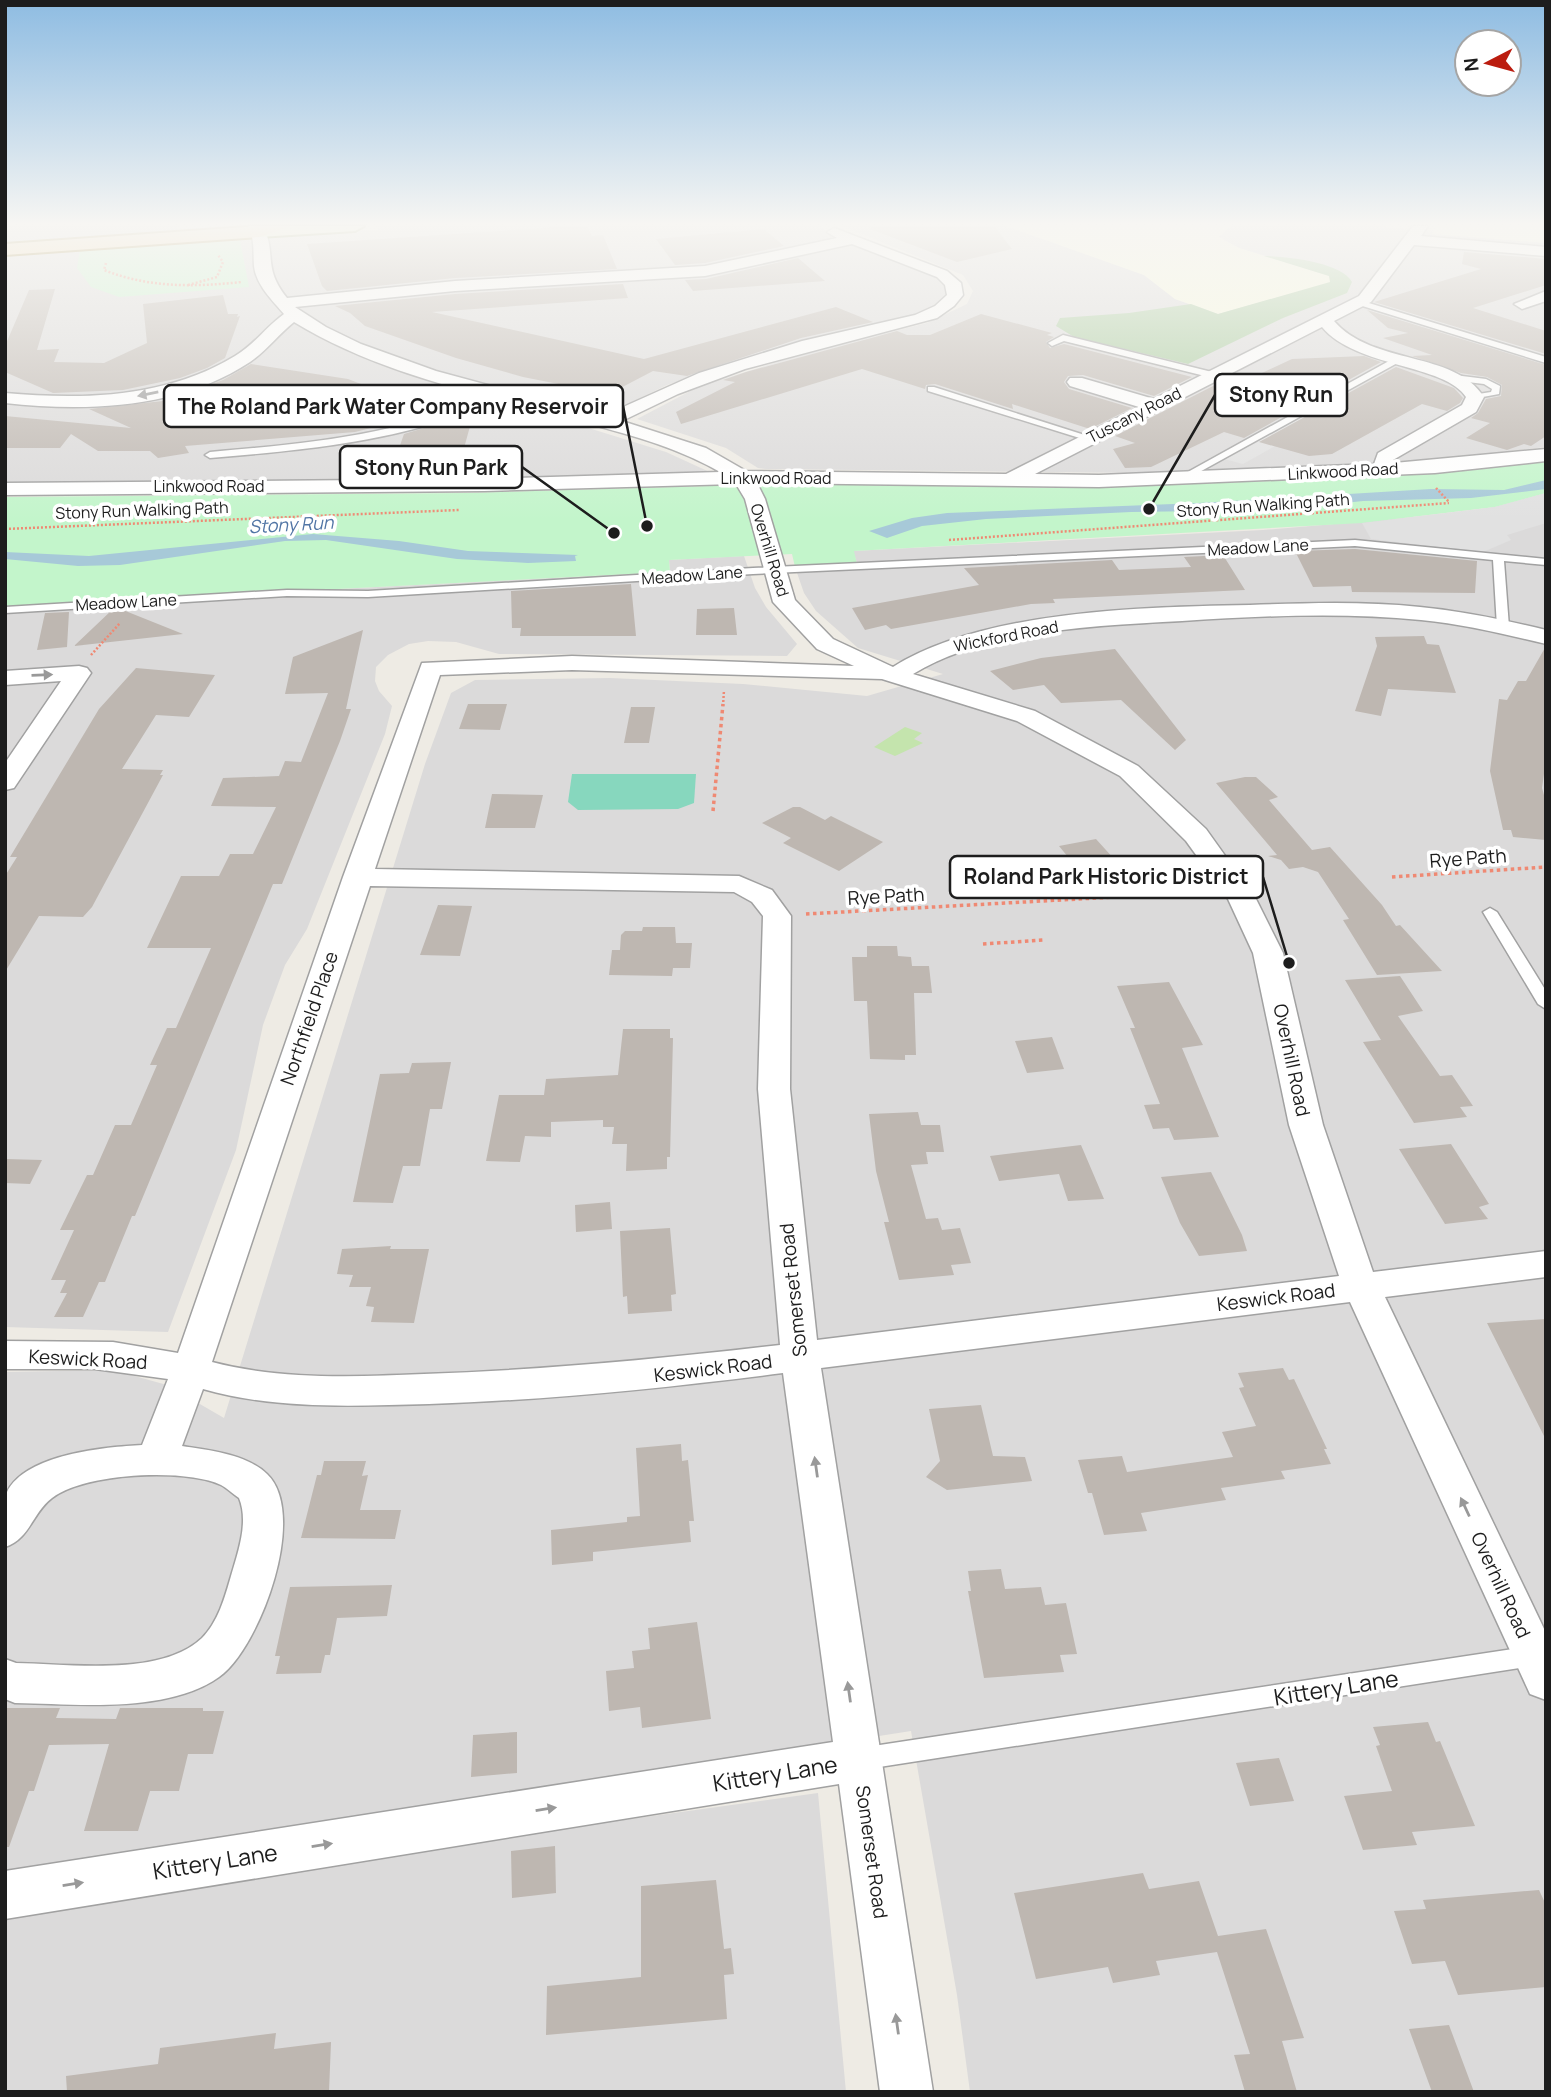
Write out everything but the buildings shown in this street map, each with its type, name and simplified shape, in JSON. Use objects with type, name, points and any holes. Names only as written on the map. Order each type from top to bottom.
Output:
[{"type":"street","points":[[5,398],[94,401],[161,391],[225,369],[274,334],[281,324]]},
{"type":"street","points":[[310,324],[384,360],[499,395],[606,422],[699,452],[742,477]]},
{"type":"street","points":[[606,422],[684,383],[806,345],[894,324]]},
{"type":"street","name":"Tuscany Road","points":[[1009,480],[1153,405],[1319,324]]},
{"type":"street","points":[[1327,324],[1332,333],[1349,343],[1454,378],[1468,386],[1475,397],[1470,408],[1385,457],[1383,462],[1389,469]]},
{"type":"street","points":[[274,334],[320,331]]},
{"type":"street","points":[[1286,341],[1349,343]]},
{"type":"street","points":[[1076,382],[1153,405]]},
{"type":"street","name":"Linkwood Road","points":[[5,489],[484,485],[742,477],[1009,480],[1182,478],[1476,464],[1546,455]]},
{"type":"street","name":"Overhill Road","points":[[742,477],[755,499],[784,602],[825,644],[894,676],[1026,716],[1129,771],[1166,803],[1196,835],[1242,899],[1268,953],[1291,1046],[1306,1125],[1329,1200],[1362,1286],[1542,1664]]},
{"type":"street","name":"Wickford Road","points":[[894,676],[903,665],[928,653],[970,640],[1070,624],[1242,611],[1371,611],[1445,617],[1546,637]]},
{"type":"street","points":[[792,669],[814,657],[825,644]]},
{"type":"street","name":"Northfield Place","points":[[156,1461],[191,1369],[430,668],[572,663],[792,669]]},
{"type":"street","points":[[792,669],[894,676]]},
{"type":"street","points":[[5,678],[79,673]]},
{"type":"street","points":[[5,782],[14,758],[79,673]]},
{"type":"street","points":[[357,877],[739,884],[760,893],[771,903],[777,916]]},
{"type":"street","name":"Somerset Road","points":[[777,916],[774,1089],[780,1181],[800,1358],[907,2092]]},
{"type":"street","name":"Keswick Road","points":[[5,1355],[120,1356],[191,1369],[220,1379],[264,1388],[420,1388],[636,1377],[1546,1264]]},
{"type":"street","points":[[5,1530],[23,1501],[41,1484],[65,1471],[86,1466],[156,1461],[204,1464],[244,1477],[257,1489],[263,1510],[260,1551],[240,1615],[217,1652],[195,1669],[156,1682],[15,1683],[5,1679]]},
{"type":"street","name":"Kittery Lane","points":[[5,1895],[859,1759]]},
{"type":"lane","points":[[1429,324],[1546,360]]},
{"type":"lane","points":[[1052,343],[1063,338],[1213,375]]},
{"type":"lane","points":[[1182,478],[1398,359]]},
{"type":"lane","points":[[931,389],[1090,438]]},
{"type":"lane","points":[[210,455],[395,433],[437,422],[499,395]]},
{"type":"lane","name":"Meadow Lane","points":[[5,610],[287,593],[368,594],[773,570],[1355,543],[1546,562]]},
{"type":"lane","points":[[1498,557],[1503,627]]},
{"type":"lane","points":[[1490,912],[1546,1004]]},
{"type":"lane","name":"Kittery Lane","points":[[859,1759],[1542,1664]]},
{"type":"path","name":"Stony Run Walking Path","points":[[940,541],[1449,503],[1436,487]]},
{"type":"path","name":"Stony Run Walking Path","points":[[5,529],[472,509]]},
{"type":"path","points":[[79,673],[92,652],[141,601]]},
{"type":"path","points":[[713,811],[723,703]]},
{"type":"path","name":"Rye Path","points":[[1392,877],[1546,867]]},
{"type":"path","name":"Rye Path","points":[[777,916],[1206,892]]},
{"type":"path","points":[[984,944],[1044,940]]},
{"type":"shaded area","points":[[5,324],[882,324],[717,368],[667,385],[582,426],[666,452],[714,474],[390,482],[5,483]]},
{"type":"shaded area","points":[[924,324],[1546,324],[1546,447],[1424,461],[1141,473],[766,469],[758,468],[726,448],[637,419],[700,386],[810,352]]},
{"type":"shaded area","points":[[1337,392],[1360,398],[1243,464],[1220,458]]},
{"type":"shaded area","points":[[1546,493],[1546,2092],[970,2092],[957,1995],[911,1731],[5,1872],[5,1372],[113,1370],[167,1385],[224,1418],[425,764],[451,693],[475,680],[610,678],[743,684],[867,696],[943,674],[858,648],[816,611],[804,593],[795,567],[857,563],[853,551],[1263,530],[1451,514],[1495,507]]},
{"type":"shaded area","points":[[1546,493],[1546,523],[1507,535],[1511,540],[1483,552],[1371,539],[1362,523],[1495,507]]},
{"type":"shaded area","points":[[744,556],[755,588],[766,607],[797,644],[787,656],[499,654],[456,642],[428,641],[409,644],[388,655],[376,667],[375,681],[379,691],[392,706],[385,734],[307,929],[285,965],[263,1025],[236,1150],[168,1332],[5,1327],[5,606],[670,572],[669,560]]},
{"type":"shaded area","points":[[818,1793],[846,2092],[5,2092],[5,1916],[278,1868]]},
{"type":"green space","points":[[1057,324],[1271,324],[1188,364],[1074,337],[1056,326]]},
{"type":"green space","points":[[1546,462],[1546,493],[1495,507],[1362,523],[854,551],[857,564],[795,567],[792,554],[669,560],[670,572],[5,606],[5,497],[468,493],[779,484],[1079,488],[1377,477]]},
{"type":"green space","points":[[905,727],[922,733],[914,739],[923,743],[895,756],[874,747]]},
{"type":"green space","points":[[572,774],[696,774],[694,803],[678,809],[578,810],[568,802]]},
{"type":"water","points":[[1546,480],[1546,489],[1471,498],[1363,501],[1279,510],[1131,512],[986,519],[922,526],[887,538],[869,531],[912,518],[947,513],[1198,503],[1431,489],[1504,490]]},
{"type":"water","points":[[313,534],[399,541],[468,551],[578,555],[575,556],[576,561],[528,563],[457,559],[326,540],[285,541],[120,565],[78,566],[5,559],[5,552],[89,556]]},
{"type":"place","name":"Stony Run","points":[[1149,509]]},
{"type":"place","name":"The Roland Park Water Company Reservoir","points":[[647,526]]},
{"type":"place","name":"Stony Run Park","points":[[614,533]]},
{"type":"place","name":"Roland Park Historic District","points":[[1289,963]]}]
